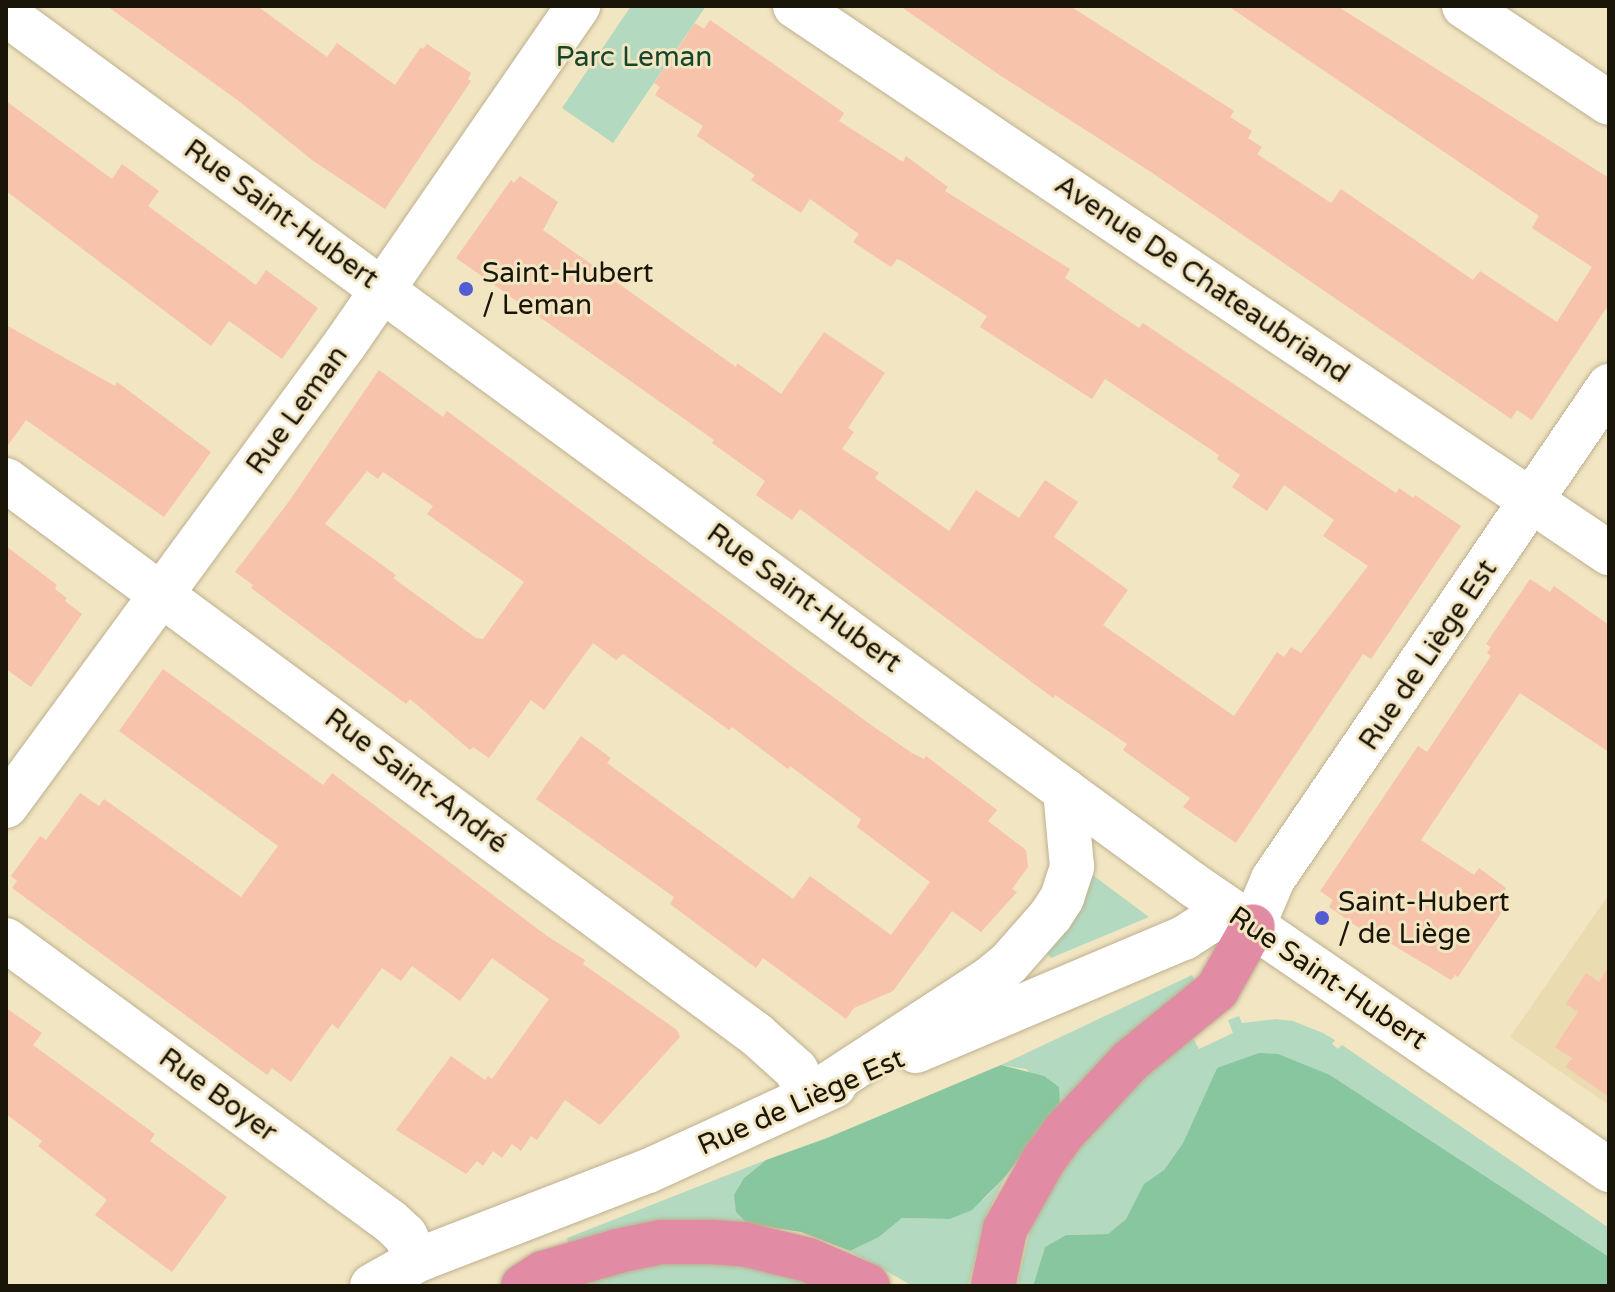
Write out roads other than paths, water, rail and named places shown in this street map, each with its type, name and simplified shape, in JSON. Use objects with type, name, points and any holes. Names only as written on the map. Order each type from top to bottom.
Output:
[{"type":"highway","points":[[993,1286],[1005,1229],[1043,1161],[1065,1131],[1130,1061],[1217,990],[1237,916]]},
{"type":"highway","points":[[523,1286],[543,1273],[618,1251],[661,1242],[711,1242],[743,1244],[808,1260],[868,1286]]},
{"type":"street","name":"Rue Leman","points":[[6,806],[164,594],[384,289],[578,6]]},
{"type":"street","name":"Avenue De Chateaubriand","points":[[795,6],[1609,553]]},
{"type":"street","points":[[1464,6],[1609,103]]},
{"type":"street","name":"Rue Saint-Hubert","points":[[6,14],[1237,916],[1609,1170]]},
{"type":"street","name":"Rue de Liège Est","points":[[372,1286],[418,1260],[648,1171],[809,1097],[1237,916],[1273,879],[1609,386]]},
{"type":"street","name":"Rue Saint-André","points":[[6,480],[757,1035],[796,1070],[809,1097]]},
{"type":"street","points":[[809,1097],[988,980],[1008,964],[1044,923],[1062,898],[1072,867],[1074,853],[1065,790]]},
{"type":"street","name":"Rue Boyer","points":[[6,940],[390,1221],[405,1235],[418,1260]]},
{"type":"place","name":"Saint-Hubert / Leman","points":[[466,289]]},
{"type":"place","name":"Saint-Hubert / de Liège","points":[[1322,918]]},
{"type":"park label","name":"Parc Leman","points":[[634,57]]}]
